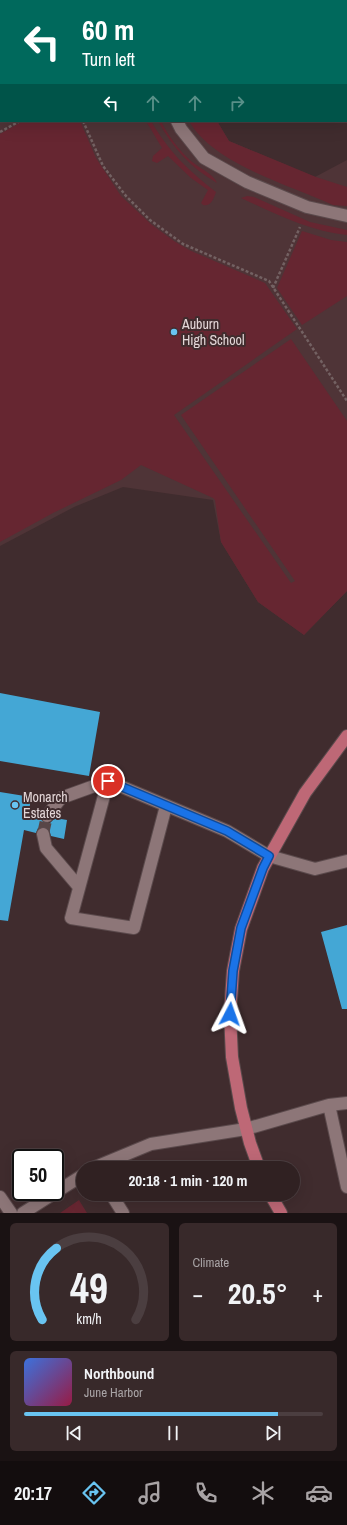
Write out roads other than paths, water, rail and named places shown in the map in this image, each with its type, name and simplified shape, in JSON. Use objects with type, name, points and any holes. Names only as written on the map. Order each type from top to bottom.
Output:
[{"type":"main road","points":[[256,1161],[241,1108],[232,1058],[230,1014],[233,971],[241,928],[263,868],[269,856],[305,793],[347,736]]},
{"type":"main road","points":[[274,1201],[281,1213]]},
{"type":"lane","points":[[178,122],[181,129],[204,158],[247,182],[307,207],[347,216]]},
{"type":"lane","points":[[108,781],[71,918],[134,928],[166,806]]},
{"type":"lane","points":[[47,816],[61,798],[108,781],[227,831],[269,856],[315,868],[347,861]]},
{"type":"lane","points":[[43,834],[46,848],[79,887]]},
{"type":"lane","points":[[110,1161],[152,1144],[246,1129],[329,1105],[347,1103]]},
{"type":"lane","points":[[329,1105],[347,1187]]},
{"type":"lane","points":[[23,1213],[76,1179]]},
{"type":"lane","points":[[0,1197],[11,1213]]},
{"type":"lane","points":[[115,1201],[123,1213]]},
{"type":"tunnel","points":[[43,834],[47,816]]},
{"type":"place","name":"Auburn High School","points":[[174,332]]},
{"type":"place","name":"Monarch Estates","points":[[15,805]]}]
